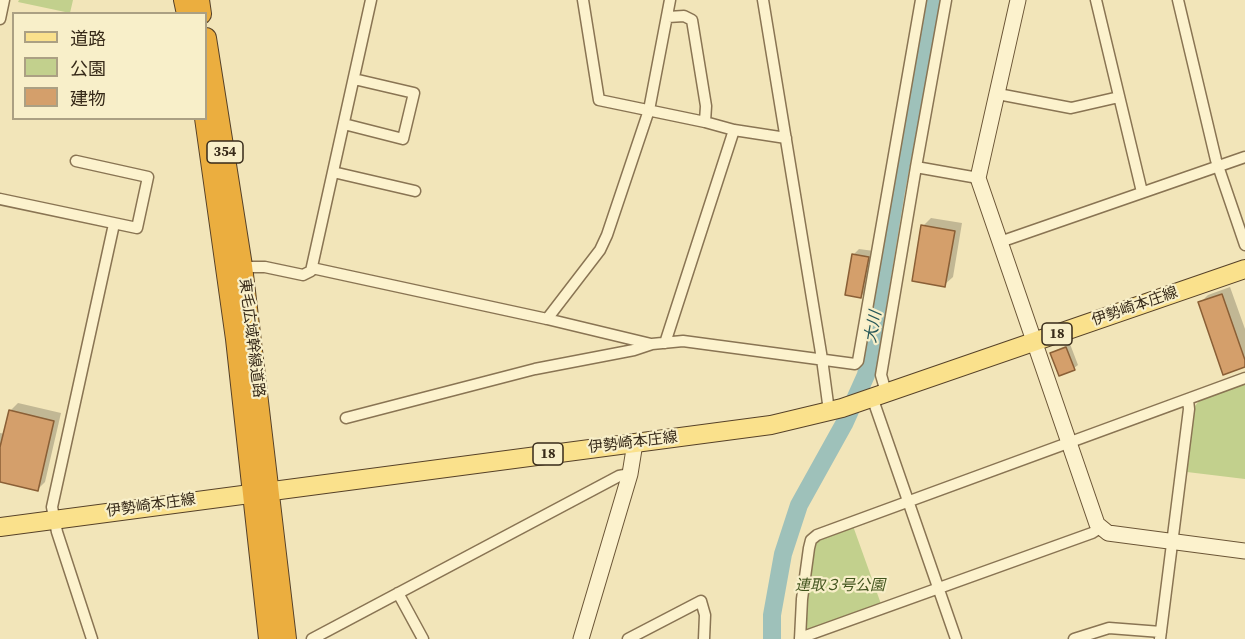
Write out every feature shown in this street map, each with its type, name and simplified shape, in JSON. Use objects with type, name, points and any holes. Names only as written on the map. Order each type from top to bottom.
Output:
[{"type":"highway","name":"東毛広域幹線道路","points":[[207,46],[261,491],[286,639]]},
{"type":"highway","name":"東毛広域幹線道路","points":[[205,120],[234,267]]},
{"type":"highway","name":"東毛広域幹線道路","points":[[261,491],[269,639]]},
{"type":"main road","name":"伊勢崎本庄線","points":[[0,527],[771,425],[876,396],[1245,269]]},
{"type":"street","points":[[0,19],[4,0]]},
{"type":"street","points":[[234,267],[265,267],[303,275],[308,274],[312,267],[371,0]]},
{"type":"street","points":[[583,0],[599,100],[735,130],[786,138]]},
{"type":"street","points":[[547,319],[604,243],[649,110],[670,0]]},
{"type":"street","points":[[762,0],[822,359],[835,409]]},
{"type":"street","points":[[346,418],[535,369],[634,350],[652,344],[683,342],[855,364],[858,361],[921,0]]},
{"type":"street","points":[[946,0],[876,396],[909,502],[956,639]]},
{"type":"street","points":[[1018,0],[978,178],[1100,528],[1108,533],[1245,550]]},
{"type":"street","points":[[1096,0],[1142,192]]},
{"type":"street","points":[[1178,0],[1218,166],[1245,245]]},
{"type":"street","points":[[668,17],[684,16],[692,20],[706,106],[705,122]]},
{"type":"street","points":[[344,124],[404,139],[414,93],[354,79]]},
{"type":"street","points":[[998,94],[1071,108],[1119,96]]},
{"type":"street","points":[[665,343],[735,130]]},
{"type":"street","points":[[1000,242],[1245,157]]},
{"type":"street","points":[[0,199],[137,228],[148,177],[76,161]]},
{"type":"street","points":[[916,167],[978,178]]},
{"type":"street","points":[[333,172],[415,190]]},
{"type":"street","points":[[92,639],[54,520],[53,499],[114,224]]},
{"type":"street","points":[[312,267],[652,344]]},
{"type":"street","points":[[1100,528],[1092,533],[800,639],[808,548],[811,540],[817,535],[1245,378]]},
{"type":"street","points":[[1074,639],[1108,628],[1161,635],[1189,409],[1188,400]]},
{"type":"street","points":[[581,639],[630,474],[635,443]]},
{"type":"street","points":[[312,639],[620,476],[630,474]]},
{"type":"street","points":[[398,593],[423,639]]},
{"type":"street","points":[[628,639],[701,601],[705,615],[704,639]]},
{"type":"green space","points":[[19,0],[73,0],[70,12],[18,2]]},
{"type":"green space","points":[[1245,384],[1245,479],[1187,472],[1195,406],[1199,401]]},
{"type":"green space","name":"連取３号公園","points":[[853,526],[881,604],[807,631],[805,626],[807,589],[815,543],[818,538]]},
{"type":"building","points":[[921,225],[955,231],[945,287],[912,281]]},
{"type":"building","points":[[852,254],[869,257],[861,298],[845,295]]},
{"type":"building","points":[[1222,294],[1245,360],[1245,367],[1223,375],[1198,302]]},
{"type":"building","points":[[1066,347],[1075,370],[1059,376],[1050,353]]},
{"type":"building","points":[[9,410],[54,421],[38,491],[0,482],[0,447]]},
{"type":"waterway","name":"大川","points":[[772,639],[772,615],[783,554],[799,505],[844,424],[866,375],[896,191],[932,0]]}]
